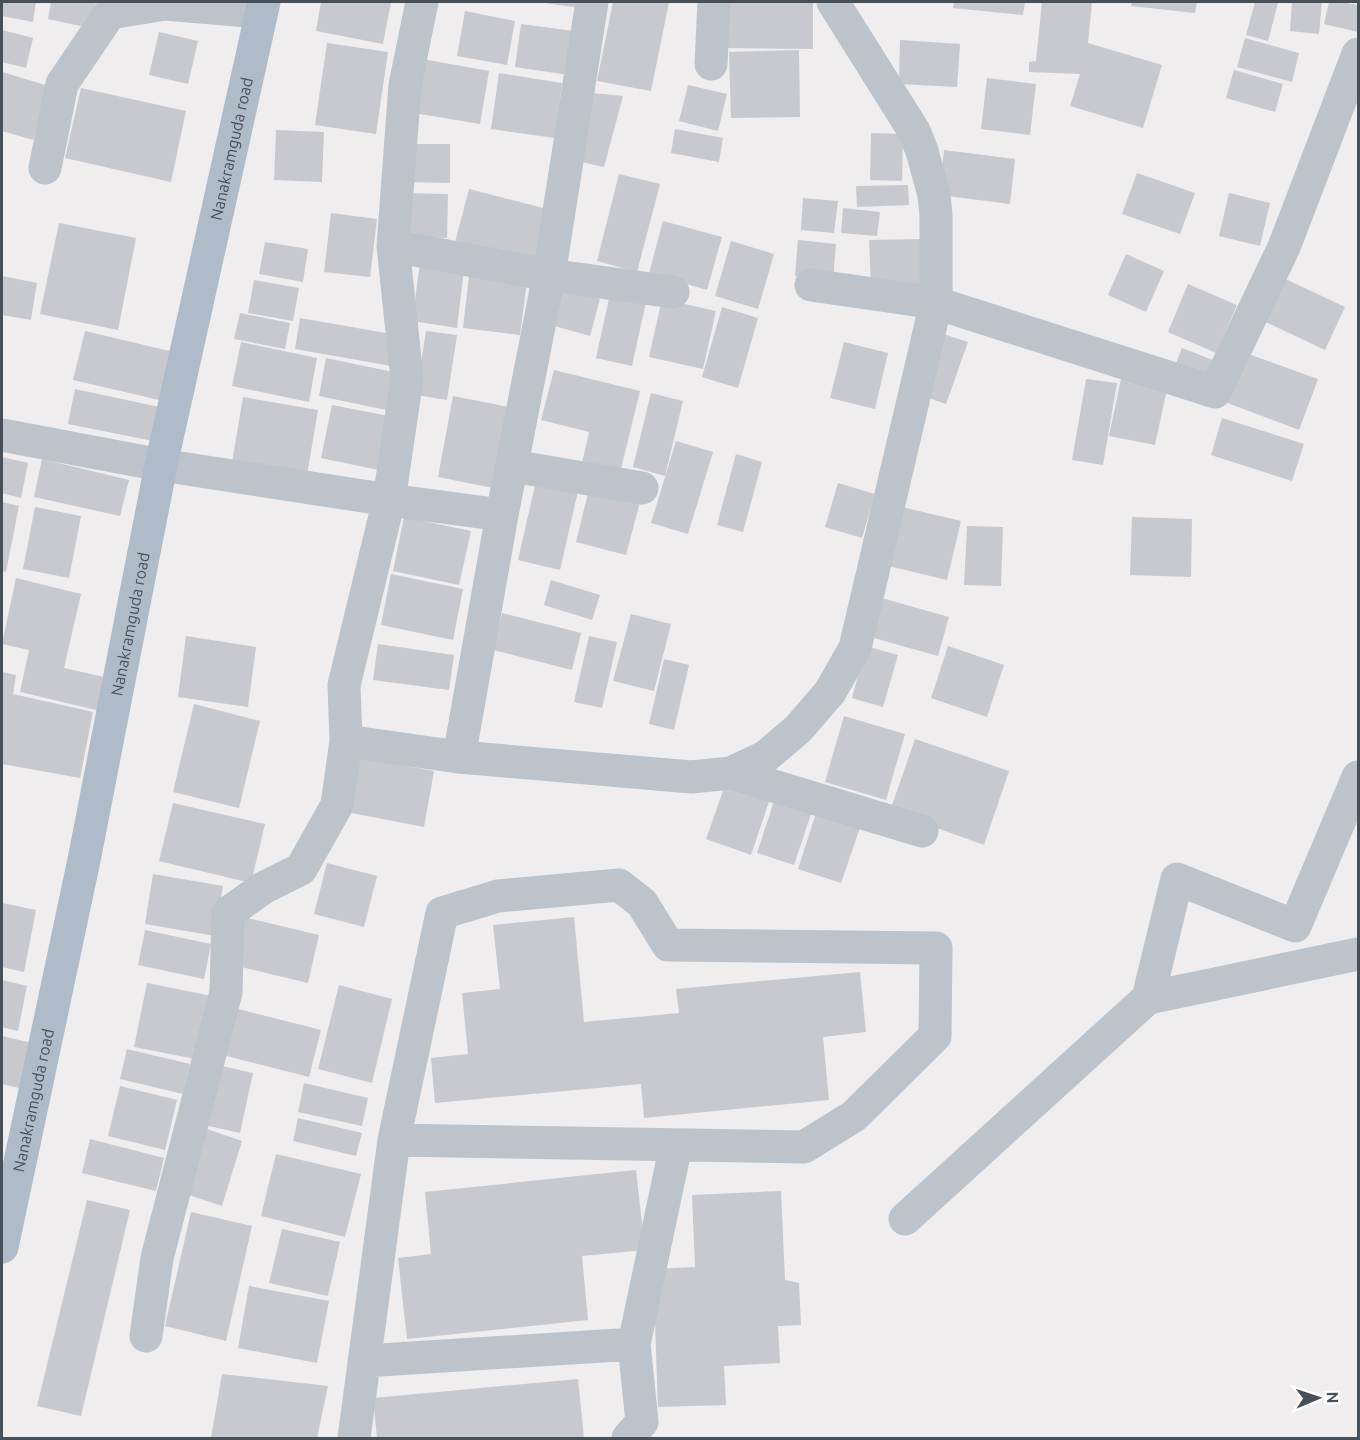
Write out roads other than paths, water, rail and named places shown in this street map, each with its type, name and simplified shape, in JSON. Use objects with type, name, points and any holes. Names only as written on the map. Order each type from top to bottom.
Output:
[{"type":"main road","name":"Nanakramguda road","points":[[2,1247],[12,1148],[86,848],[161,465],[263,7]]},
{"type":"street","points":[[146,1336],[157,1258],[226,992],[228,913],[263,888],[301,869],[337,805],[346,741],[344,685],[389,500],[407,378],[393,246],[405,85],[422,2]]},
{"type":"street","points":[[459,757],[502,515],[549,275],[592,2]]},
{"type":"street","points":[[711,64],[714,2]]},
{"type":"street","points":[[346,741],[459,757],[692,777],[731,773],[765,757],[798,729],[830,692],[855,648],[936,303],[936,216],[934,195],[922,151],[905,116],[833,2]]},
{"type":"street","points":[[45,168],[62,84],[110,14],[165,4],[263,7]]},
{"type":"street","points":[[811,285],[936,303],[1215,392],[1284,247],[1359,54]]},
{"type":"street","points":[[393,246],[549,275],[673,292]]},
{"type":"street","points":[[2,435],[161,465],[502,515]]},
{"type":"street","points":[[512,466],[642,488]]},
{"type":"street","points":[[731,773],[922,831]]},
{"type":"street","points":[[1148,998],[1177,879],[1296,926],[1359,777]]},
{"type":"street","points":[[354,1438],[394,1140],[442,913],[498,896],[619,885],[642,903],[668,945],[936,948],[935,1036],[854,1116],[804,1147],[394,1140]]},
{"type":"street","points":[[906,1219],[1148,998],[1359,954]]},
{"type":"street","points":[[628,1438],[642,1422],[634,1344],[676,1145]]},
{"type":"street","points":[[364,1361],[634,1344]]}]
